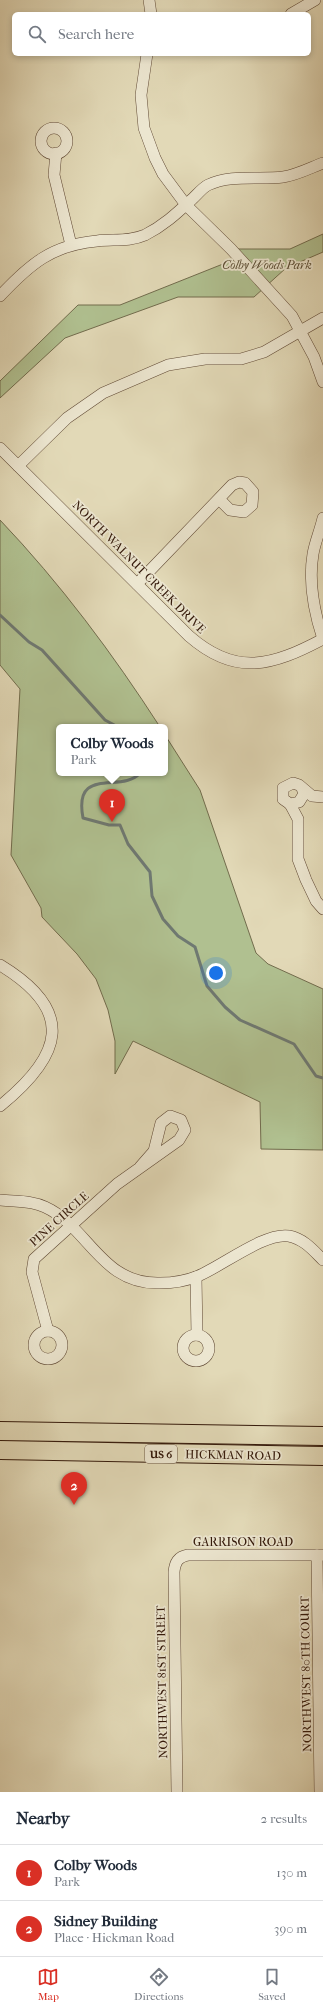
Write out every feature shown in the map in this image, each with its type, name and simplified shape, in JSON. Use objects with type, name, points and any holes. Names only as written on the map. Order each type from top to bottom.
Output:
[{"type":"main road","name":"HICKMAN ROAD","points":[[0,1431],[323,1436]]},
{"type":"main road","name":"HICKMAN ROAD","points":[[0,1450],[323,1456]]},
{"type":"street","points":[[149,0],[151,12]]},
{"type":"street","points":[[294,12],[315,0]]},
{"type":"street","points":[[147,56],[142,78],[141,95],[144,128],[155,158],[163,174],[186,205],[231,249],[287,311],[301,330],[314,357],[323,382]]},
{"type":"street","points":[[56,153],[54,175],[71,245]]},
{"type":"street","points":[[0,296],[14,281],[39,260],[54,250],[71,245],[95,241],[124,240],[142,236],[167,222],[207,185],[235,178],[284,176],[298,173],[323,163]]},
{"type":"street","points":[[18,466],[67,418],[103,393],[151,371],[168,365],[205,359],[241,359],[264,352],[323,318]]},
{"type":"street","name":"NORTH WALNUT CREEK DRIVE","points":[[0,448],[189,636],[203,648],[219,657],[237,662],[262,663],[295,654],[323,639]]},
{"type":"street","points":[[137,584],[219,499]]},
{"type":"street","points":[[323,518],[313,554],[311,581],[315,614],[323,639]]},
{"type":"street","points":[[323,798],[312,796],[293,782],[283,788],[282,792],[283,799],[290,804],[298,820],[298,859],[316,901],[323,909]]},
{"type":"street","points":[[290,804],[296,804],[301,800],[304,794],[302,788]]},
{"type":"street","points":[[0,965],[18,976],[37,993],[45,1004],[51,1018],[52,1031],[48,1054],[42,1065],[0,1106]]},
{"type":"street","name":"PINE CIRCLE","points":[[48,1331],[33,1275],[32,1266],[39,1254],[71,1227],[117,1184],[183,1136],[184,1125],[181,1120],[170,1116],[161,1123],[154,1151],[140,1167]]},
{"type":"street","points":[[0,1200],[20,1200],[44,1207],[55,1213],[117,1273],[138,1281],[158,1284],[179,1282],[196,1277],[264,1241],[277,1236],[288,1236],[299,1239],[322,1259]]},
{"type":"street","points":[[196,1277],[197,1334]]},
{"type":"street","name":"GARRISON ROAD","points":[[174,1572],[177,1560],[181,1556],[188,1555],[320,1555]]},
{"type":"street","name":"NORTHWEST 80TH COURT","points":[[320,1555],[320,1792]]},
{"type":"street","name":"NORTHWEST 81ST STREET","points":[[174,1572],[177,1792]]},
{"type":"green space","name":"Colby Woods Park","points":[[323,234],[323,252],[286,268],[254,297],[178,297],[65,338],[0,398],[0,381],[78,305],[120,305],[238,258],[231,249],[290,249]]},
{"type":"green space","points":[[0,520],[65,594],[105,646],[158,724],[56,724],[56,776],[168,776],[168,740],[200,790],[256,953],[268,964],[323,989],[323,1150],[261,1149],[260,1102],[133,1041],[115,1074],[115,1041],[108,1010],[96,979],[77,954],[42,917],[41,908],[11,855],[20,689],[0,665]]},
{"type":"waterway","points":[[0,615],[29,642],[42,650],[105,720],[112,724]]},
{"type":"waterway","points":[[136,776],[132,779],[92,786],[85,792],[82,802],[83,818],[109,825],[120,825],[128,844],[150,872],[152,896],[163,919],[178,936],[195,947],[207,986],[225,1007],[240,1020],[294,1044],[316,1076],[323,1078]]},
{"type":"place","name":"Colby Woods","points":[[112,822]]},
{"type":"place","name":"Sidney Building","points":[[74,1505]]}]
